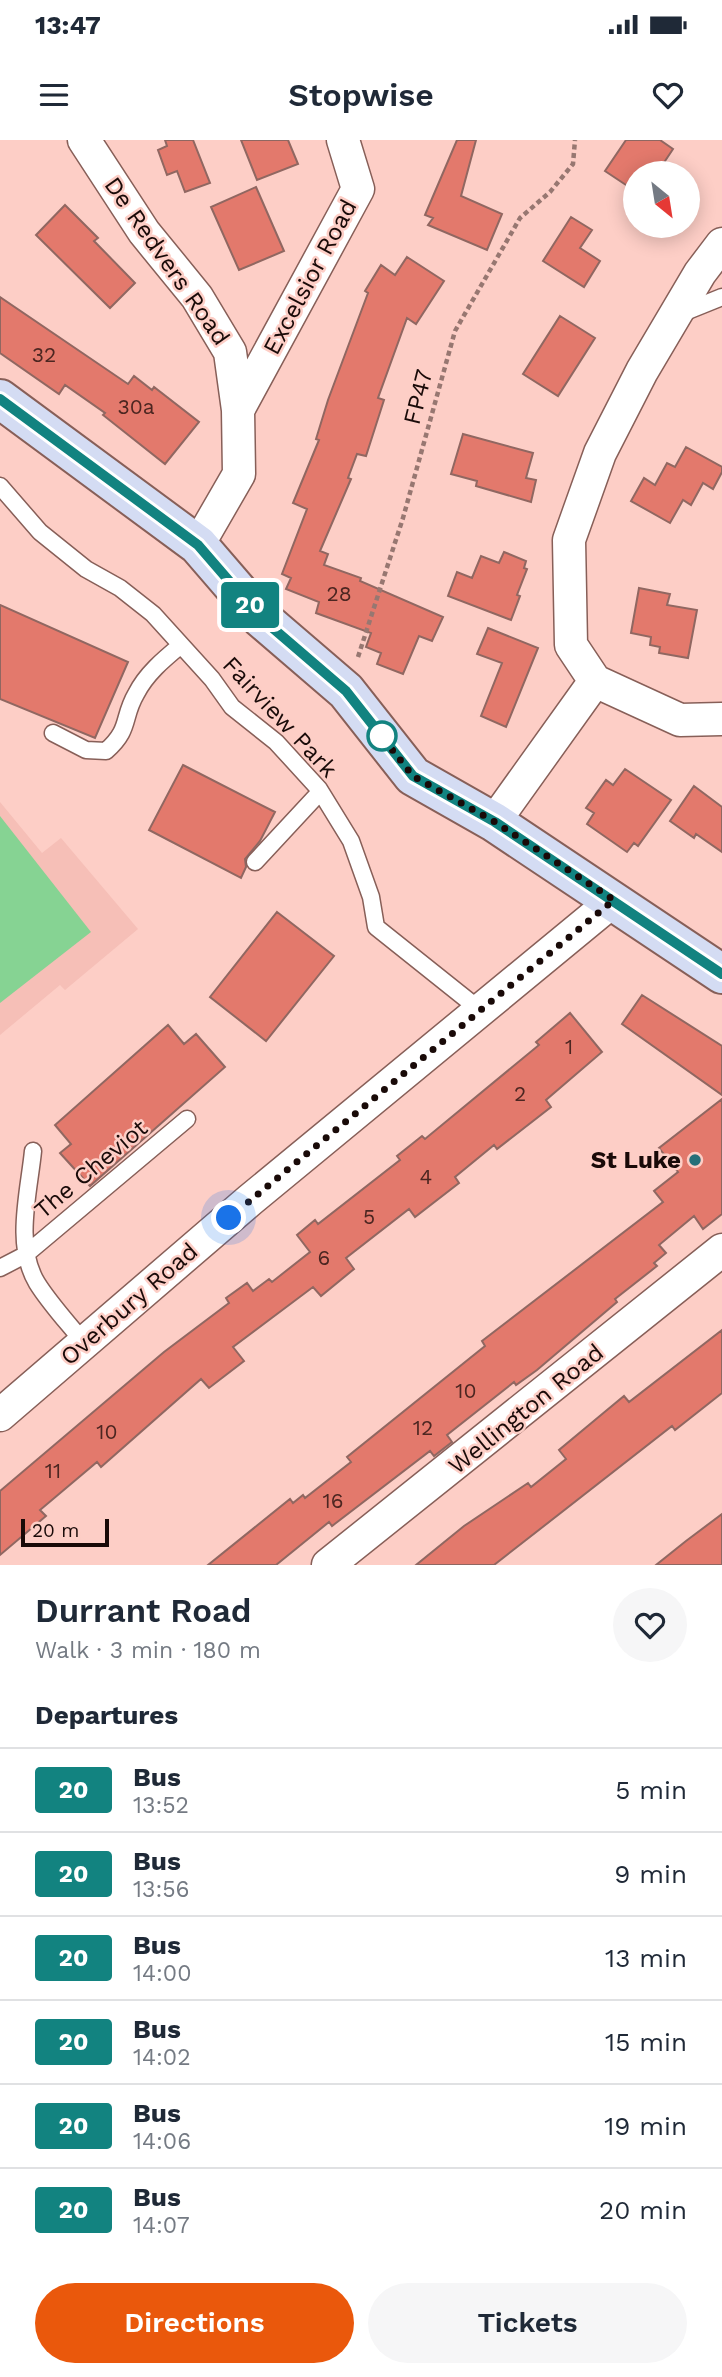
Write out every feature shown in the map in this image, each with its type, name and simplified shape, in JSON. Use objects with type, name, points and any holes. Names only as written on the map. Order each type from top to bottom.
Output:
[{"type":"street","name":"De Redvers Road","points":[[84,140],[144,232],[197,297],[230,352],[238,411],[239,474],[198,545]]},
{"type":"street","name":"Excelsior Road","points":[[238,411],[358,189],[343,140]]},
{"type":"street","points":[[722,244],[700,273],[600,453],[569,540],[571,645],[595,681],[680,720],[722,719]]},
{"type":"street","points":[[0,399],[198,545],[261,618],[346,691],[413,776],[495,822],[722,974]]},
{"type":"street","points":[[495,822],[595,681]]},
{"type":"street","name":"Overbury Road","points":[[0,1415],[250,1200],[614,900]]},
{"type":"street","name":"Wellington Road","points":[[328,1565],[722,1250]]},
{"type":"lane","points":[[675,316],[722,297]]},
{"type":"lane","name":"Fairview Park","points":[[0,486],[40,531],[86,569],[120,588],[153,614],[212,679],[232,707],[276,742],[320,792],[351,841],[371,897],[376,927],[480,1010]]},
{"type":"lane","points":[[53,733],[86,750],[106,751],[122,738],[135,695],[160,663],[181,645]]},
{"type":"lane","points":[[255,862],[320,792]]},
{"type":"lane","name":"The Cheviot","points":[[0,1268],[25,1255],[187,1119]]},
{"type":"lane","name":"The Cheviot","points":[[33,1151],[25,1255],[36,1282],[84,1343]]},
{"type":"path","name":"FP47","points":[[346,691],[403,518],[454,331],[520,218],[550,192],[573,164],[575,140]]},
{"type":"shaded area","points":[[0,802],[42,853],[61,838],[138,929],[65,990],[60,985],[0,1035]]},
{"type":"green space","points":[[0,816],[91,932],[0,1003]]},
{"type":"building","points":[[165,140],[193,140],[210,183],[185,192],[177,171],[167,175],[158,150],[167,146]]},
{"type":"building","points":[[241,140],[288,140],[298,164],[257,180]]},
{"type":"building","points":[[457,140],[476,140],[461,196],[502,214],[487,250],[428,225],[433,218],[425,215]]},
{"type":"building","points":[[626,140],[660,140],[673,149],[665,161],[623,161],[623,183],[605,171]]},
{"type":"building","points":[[256,187],[284,251],[239,270],[211,207]]},
{"type":"building","points":[[65,205],[98,238],[94,241],[135,283],[110,308],[36,235]]},
{"type":"building","points":[[571,217],[592,230],[580,248],[600,261],[584,287],[543,261]]},
{"type":"building","points":[[407,257],[444,281],[416,324],[407,318],[378,398],[384,400],[366,456],[357,454],[348,478],[351,479],[320,551],[328,554],[324,565],[361,578],[360,581],[443,617],[432,641],[419,636],[403,674],[377,664],[381,653],[366,647],[371,633],[316,613],[319,602],[286,589],[291,578],[282,574],[307,509],[293,503],[319,440],[316,439],[328,400],[368,293],[365,291],[381,265],[395,275]]},
{"type":"building","points":[[0,297],[128,384],[134,376],[152,390],[154,387],[199,422],[165,464],[103,415],[105,413],[65,385],[59,394],[0,353]]},
{"type":"building","points":[[560,316],[595,338],[558,396],[523,374]]},
{"type":"building","points":[[463,434],[533,453],[526,478],[536,480],[531,502],[476,486],[477,481],[451,474]]},
{"type":"building","points":[[686,447],[722,467],[722,472],[713,489],[703,483],[691,505],[683,500],[670,523],[631,501],[644,478],[655,485],[667,463],[675,467]]},
{"type":"building","points":[[504,552],[526,561],[524,568],[527,569],[511,620],[448,596],[457,572],[472,578],[481,556],[499,563]]},
{"type":"building","points":[[639,588],[670,594],[667,605],[697,610],[688,658],[659,653],[660,647],[650,645],[651,637],[631,633]]},
{"type":"building","points":[[0,605],[128,662],[95,738],[0,699]]},
{"type":"building","points":[[488,628],[538,648],[506,727],[481,716],[502,663],[477,654]]},
{"type":"building","points":[[183,765],[275,812],[260,841],[245,859],[246,867],[241,878],[149,830]]},
{"type":"building","points":[[625,769],[671,800],[638,846],[634,843],[627,852],[587,824],[594,813],[586,808],[606,780],[613,785]]},
{"type":"building","points":[[694,786],[722,807],[722,852],[696,834],[694,838],[670,821]]},
{"type":"building","points":[[277,912],[334,956],[266,1041],[210,997]]},
{"type":"building","points":[[642,995],[722,1046],[722,1095],[622,1024]]},
{"type":"building","points":[[570,1013],[602,1052],[546,1100],[551,1107],[497,1149],[494,1145],[455,1177],[459,1183],[415,1217],[409,1209],[346,1258],[354,1269],[321,1296],[313,1287],[233,1347],[244,1361],[209,1388],[201,1379],[101,1467],[97,1462],[40,1510],[46,1516],[0,1555],[0,1491],[164,1352],[229,1303],[226,1298],[247,1283],[253,1291],[269,1279],[272,1282],[310,1252],[297,1235],[315,1220],[318,1224],[400,1160],[397,1156],[422,1136],[425,1139],[539,1045],[536,1042]]},
{"type":"building","points":[[168,1025],[184,1044],[196,1034],[225,1067],[90,1186],[60,1153],[71,1144],[55,1125]]},
{"type":"building","points":[[722,1099],[722,1214],[703,1229],[694,1216],[659,1245],[666,1253],[654,1263],[657,1266],[615,1299],[617,1302],[537,1370],[516,1385],[514,1382],[447,1435],[452,1442],[434,1456],[430,1451],[332,1526],[329,1522],[276,1565],[208,1565],[290,1499],[293,1503],[303,1495],[305,1498],[351,1462],[347,1457],[485,1346],[482,1341],[663,1202],[654,1191],[678,1172],[659,1148]]},
{"type":"building","points":[[722,1330],[722,1393],[675,1430],[672,1426],[494,1565],[416,1565],[464,1526],[528,1483],[531,1487],[566,1459],[559,1450],[624,1396],[629,1402]]},
{"type":"building","points":[[722,1514],[722,1565],[656,1565],[686,1541]]},
{"type":"bus line","name":"20","points":[[0,399],[97,467],[198,545],[261,618],[346,691],[413,776],[495,822],[722,974]]},
{"type":"place","name":"St Luke","points":[[695,1160]]},
{"type":"route","points":[[229,1218],[614,900],[495,822],[413,776],[379,733],[382,736]]}]
